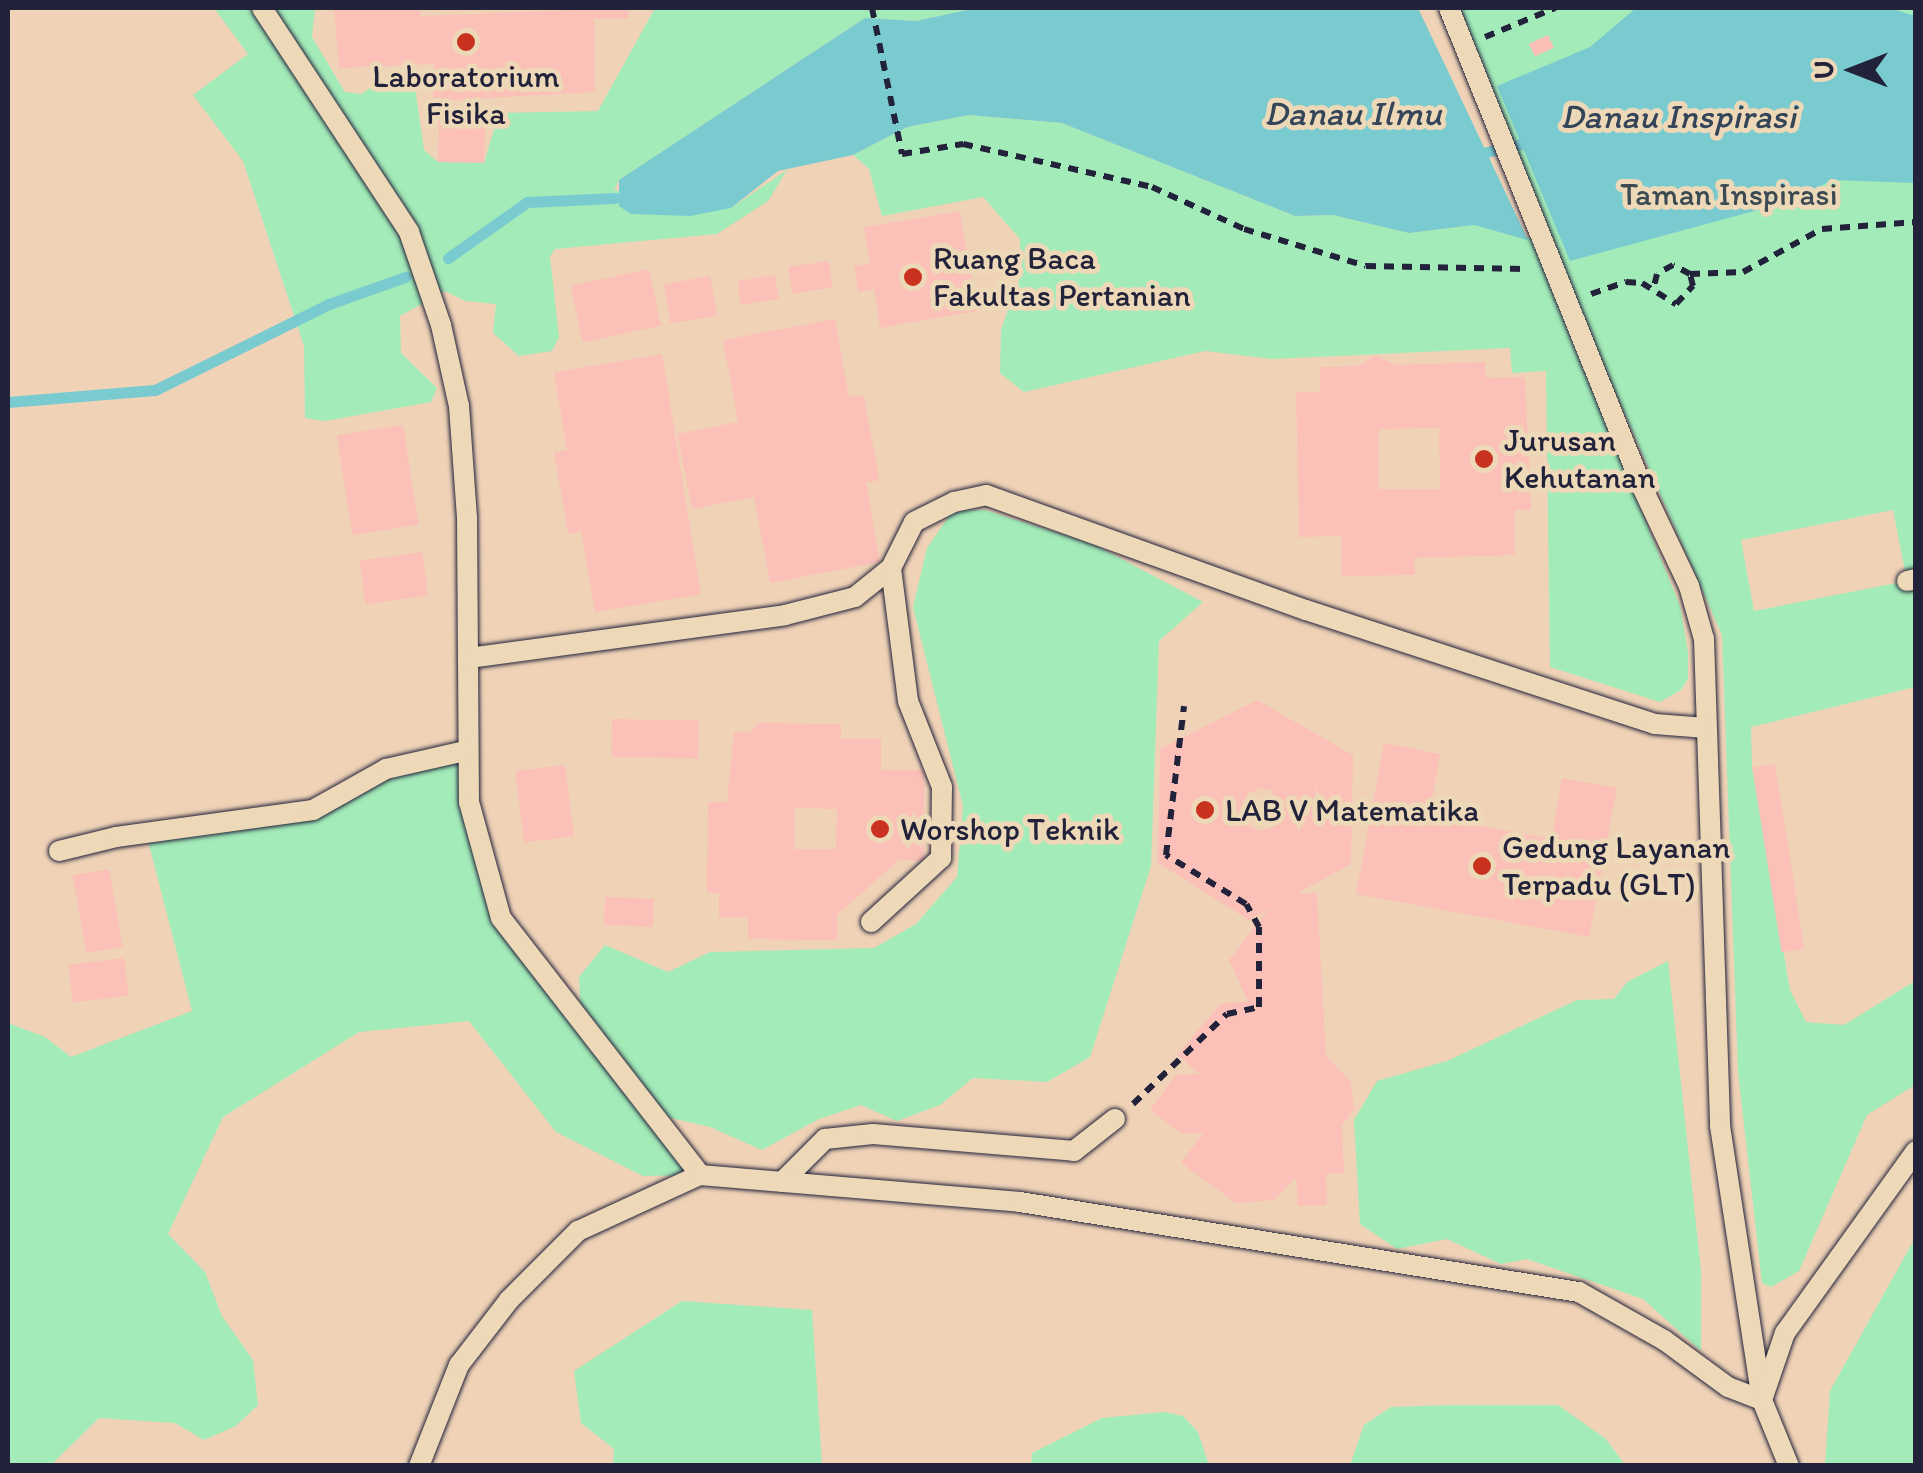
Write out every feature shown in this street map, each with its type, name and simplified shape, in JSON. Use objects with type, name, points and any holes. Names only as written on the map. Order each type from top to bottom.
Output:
[{"type":"lane","points":[[262,8],[409,232],[441,325],[459,406],[469,658],[465,751],[469,802],[501,918],[700,1175]]},
{"type":"lane","points":[[1449,8],[1562,278],[1642,487],[1690,586],[1704,638],[1720,1126],[1762,1400],[1788,1466]]},
{"type":"lane","points":[[469,658],[785,614],[855,597],[891,568],[914,522],[986,496],[1637,718],[1706,728]]},
{"type":"lane","points":[[871,922],[941,858],[942,786],[908,702],[891,568]]},
{"type":"lane","points":[[59,851],[116,837],[312,810],[386,769],[465,751]]},
{"type":"lane","points":[[782,1182],[825,1139],[873,1134],[1074,1151],[1115,1119]]},
{"type":"lane","points":[[1762,1400],[1786,1333],[1916,1151]]},
{"type":"lane","points":[[420,1466],[459,1365],[509,1300],[578,1231],[700,1175],[1020,1202],[1579,1292],[1664,1340],[1728,1387],[1762,1400]]},
{"type":"path","points":[[1465,44],[1555,8]]},
{"type":"path","points":[[873,10],[902,154],[963,144],[1152,187],[1244,230],[1366,266],[1521,266],[1571,301],[1626,282],[1654,286]]},
{"type":"path","points":[[1654,286],[1667,266],[1690,274],[1743,272],[1822,230],[1916,222]]},
{"type":"path","points":[[1654,286],[1659,298],[1676,304],[1691,292],[1690,274]]},
{"type":"path","points":[[1115,1119],[1227,1014],[1259,1007],[1260,927],[1246,904],[1166,855],[1184,706]]},
{"type":"green space","points":[[214,8],[315,8],[312,37],[345,92],[361,94],[378,83],[415,87],[424,150],[438,162],[484,163],[499,113],[598,111],[655,8],[977,8],[916,21],[865,18],[619,180],[614,190],[731,208],[787,170],[768,201],[717,234],[555,249],[550,257],[559,337],[552,351],[519,356],[493,333],[496,304],[465,301],[445,291],[400,316],[401,353],[437,388],[431,402],[325,421],[305,418],[304,346],[243,161],[193,95],[248,54]]},
{"type":"green space","name":"Taman Inspirasi","points":[[1446,8],[1915,8],[1915,687],[1751,727],[1752,767],[1790,990],[1806,1022],[1844,1025],[1915,981],[1915,1085],[1867,1115],[1799,1271],[1771,1287],[1762,1283],[1738,1072],[1722,635]],"holes":[[[1893,510],[1907,581],[1754,611],[1741,540]]]},
{"type":"green space","points":[[969,115],[1062,123],[1295,216],[1333,215],[1409,233],[1474,225],[1531,238],[1680,606],[1688,652],[1688,679],[1681,690],[1660,702],[1550,667],[1546,371],[1512,373],[1510,348],[1272,359],[1205,351],[1024,392],[1000,373],[1001,330],[1020,277],[1020,239],[983,197],[882,216],[869,169],[853,155],[907,127]]},
{"type":"green space","points":[[953,510],[985,510],[1095,545],[1203,602],[1159,641],[1151,866],[1090,1057],[1047,1082],[973,1078],[940,1105],[897,1121],[861,1105],[819,1119],[762,1150],[710,1127],[658,1115],[700,1175],[643,1176],[556,1132],[469,1021],[359,1032],[223,1117],[168,1234],[205,1272],[222,1316],[253,1360],[258,1405],[236,1426],[204,1440],[175,1423],[99,1418],[51,1465],[8,1465],[8,1023],[45,1037],[71,1057],[192,1011],[146,833],[312,810],[386,769],[465,751],[501,918],[581,1022],[579,977],[605,945],[668,972],[710,952],[874,948],[916,924],[957,877],[963,806],[913,607],[927,548]]},
{"type":"green space","points":[[1668,961],[1701,1271],[1701,1351],[1643,1299],[1527,1259],[1501,1264],[1447,1239],[1397,1249],[1360,1224],[1354,1120],[1377,1081],[1447,1061],[1577,1000],[1614,999],[1627,982]]},
{"type":"green space","points":[[1915,1238],[1915,1465],[1825,1465],[1830,1391]]},
{"type":"green space","points":[[682,1301],[812,1310],[822,1465],[613,1465],[614,1449],[581,1423],[574,1371]]},
{"type":"green space","points":[[1558,1405],[1606,1439],[1625,1465],[1350,1465],[1364,1425],[1391,1407]]},
{"type":"green space","points":[[1164,1412],[1183,1416],[1198,1432],[1209,1465],[1031,1465],[1032,1453],[1102,1418]]},
{"type":"water","name":"Danau Ilmu","points":[[977,8],[1418,8],[1528,240],[1474,225],[1409,233],[1333,215],[1295,216],[1062,123],[969,115],[907,127],[853,155],[778,171],[731,208],[690,216],[631,214],[619,206],[619,180],[865,18],[916,21]]},
{"type":"water","name":"Danau Inspirasi","points":[[1636,8],[1889,8],[1915,16],[1915,183],[1833,180],[1787,202],[1570,261],[1497,86],[1590,47]]},
{"type":"building","name":"Laboratorium Fisika","points":[[334,8],[420,8],[420,16],[628,8],[629,18],[594,19],[595,92],[433,101],[434,64],[339,68]]},
{"type":"building","points":[[1548,35],[1554,48],[1535,57],[1529,44]]},
{"type":"building","points":[[439,116],[485,117],[484,163],[438,162]]},
{"type":"building","name":"Ruang Baca Fakultas Pertanian","points":[[960,211],[977,311],[880,328],[874,289],[858,292],[854,266],[870,263],[864,227]]},
{"type":"building","points":[[829,261],[833,288],[792,293],[788,267]]},
{"type":"building","points":[[649,269],[661,326],[583,342],[571,286]]},
{"type":"building","points":[[775,275],[779,299],[741,305],[737,281]]},
{"type":"building","points":[[710,276],[717,315],[671,324],[664,284]]},
{"type":"building","points":[[835,319],[849,397],[864,395],[879,480],[866,483],[880,562],[770,583],[754,497],[692,509],[677,434],[738,422],[723,340]]},
{"type":"building","points":[[662,354],[701,594],[595,612],[581,531],[568,534],[554,452],[567,450],[554,372]]},
{"type":"building","name":"Jurusan Kehutanan","points":[[1376,355],[1395,365],[1485,362],[1486,378],[1525,377],[1531,510],[1515,510],[1515,555],[1414,558],[1415,575],[1342,576],[1342,536],[1299,537],[1296,392],[1320,392],[1320,367],[1359,366]],"holes":[[[1439,428],[1440,489],[1379,489],[1379,429]]]},
{"type":"building","points":[[403,425],[419,525],[353,535],[337,435]]},
{"type":"building","points":[[422,552],[428,596],[366,604],[360,561]]},
{"type":"building","points":[[1257,700],[1353,755],[1351,864],[1296,894],[1317,893],[1326,1056],[1351,1082],[1354,1109],[1342,1126],[1344,1173],[1326,1174],[1327,1205],[1298,1206],[1296,1177],[1274,1200],[1236,1203],[1181,1163],[1203,1133],[1181,1133],[1150,1110],[1176,1075],[1200,1074],[1177,1055],[1220,1004],[1248,1001],[1229,960],[1269,909],[1249,920],[1158,863],[1160,749]],"holes":[[[1260,788],[1273,791],[1273,827],[1260,831],[1245,823],[1252,822],[1252,797],[1245,796]]]},
{"type":"building","points":[[612,719],[699,721],[698,759],[611,757]]},
{"type":"building","name":"Worshop Teknik","points":[[759,723],[841,724],[841,739],[881,739],[881,770],[924,770],[924,861],[899,860],[837,915],[837,940],[748,939],[748,917],[719,917],[719,893],[707,893],[708,802],[727,802],[734,732],[749,733]],"holes":[[[795,808],[837,809],[836,849],[794,849]]]},
{"type":"building","name":"Gedung Layanan Terpadu (GLT)","points":[[1384,743],[1440,754],[1429,816],[1552,839],[1562,778],[1617,788],[1589,937],[1356,894]]},
{"type":"building","points":[[1775,764],[1804,949],[1782,952],[1752,768]]},
{"type":"building","points":[[565,765],[574,836],[524,843],[515,771]]},
{"type":"building","points":[[109,869],[123,947],[86,953],[73,875]]},
{"type":"building","points":[[605,897],[654,899],[653,927],[604,925]]},
{"type":"building","points":[[124,958],[129,996],[73,1003],[68,965]]},
{"type":"waterway","points":[[1487,152],[1521,144]]},
{"type":"waterway","points":[[448,258],[527,202],[615,198]]},
{"type":"waterway","points":[[8,402],[155,390],[329,304],[405,277]]},
{"type":"place","name":"Laboratorium Fisika","points":[[466,42]]},
{"type":"place","name":"Ruang Baca Fakultas Pertanian","points":[[913,277]]},
{"type":"place","name":"Jurusan Kehutanan","points":[[1484,459]]},
{"type":"place","name":"LAB V Matematika","points":[[1205,810]]},
{"type":"place","name":"Worshop Teknik","points":[[880,829]]},
{"type":"place","name":"Gedung Layanan Terpadu (GLT)","points":[[1482,866]]}]
